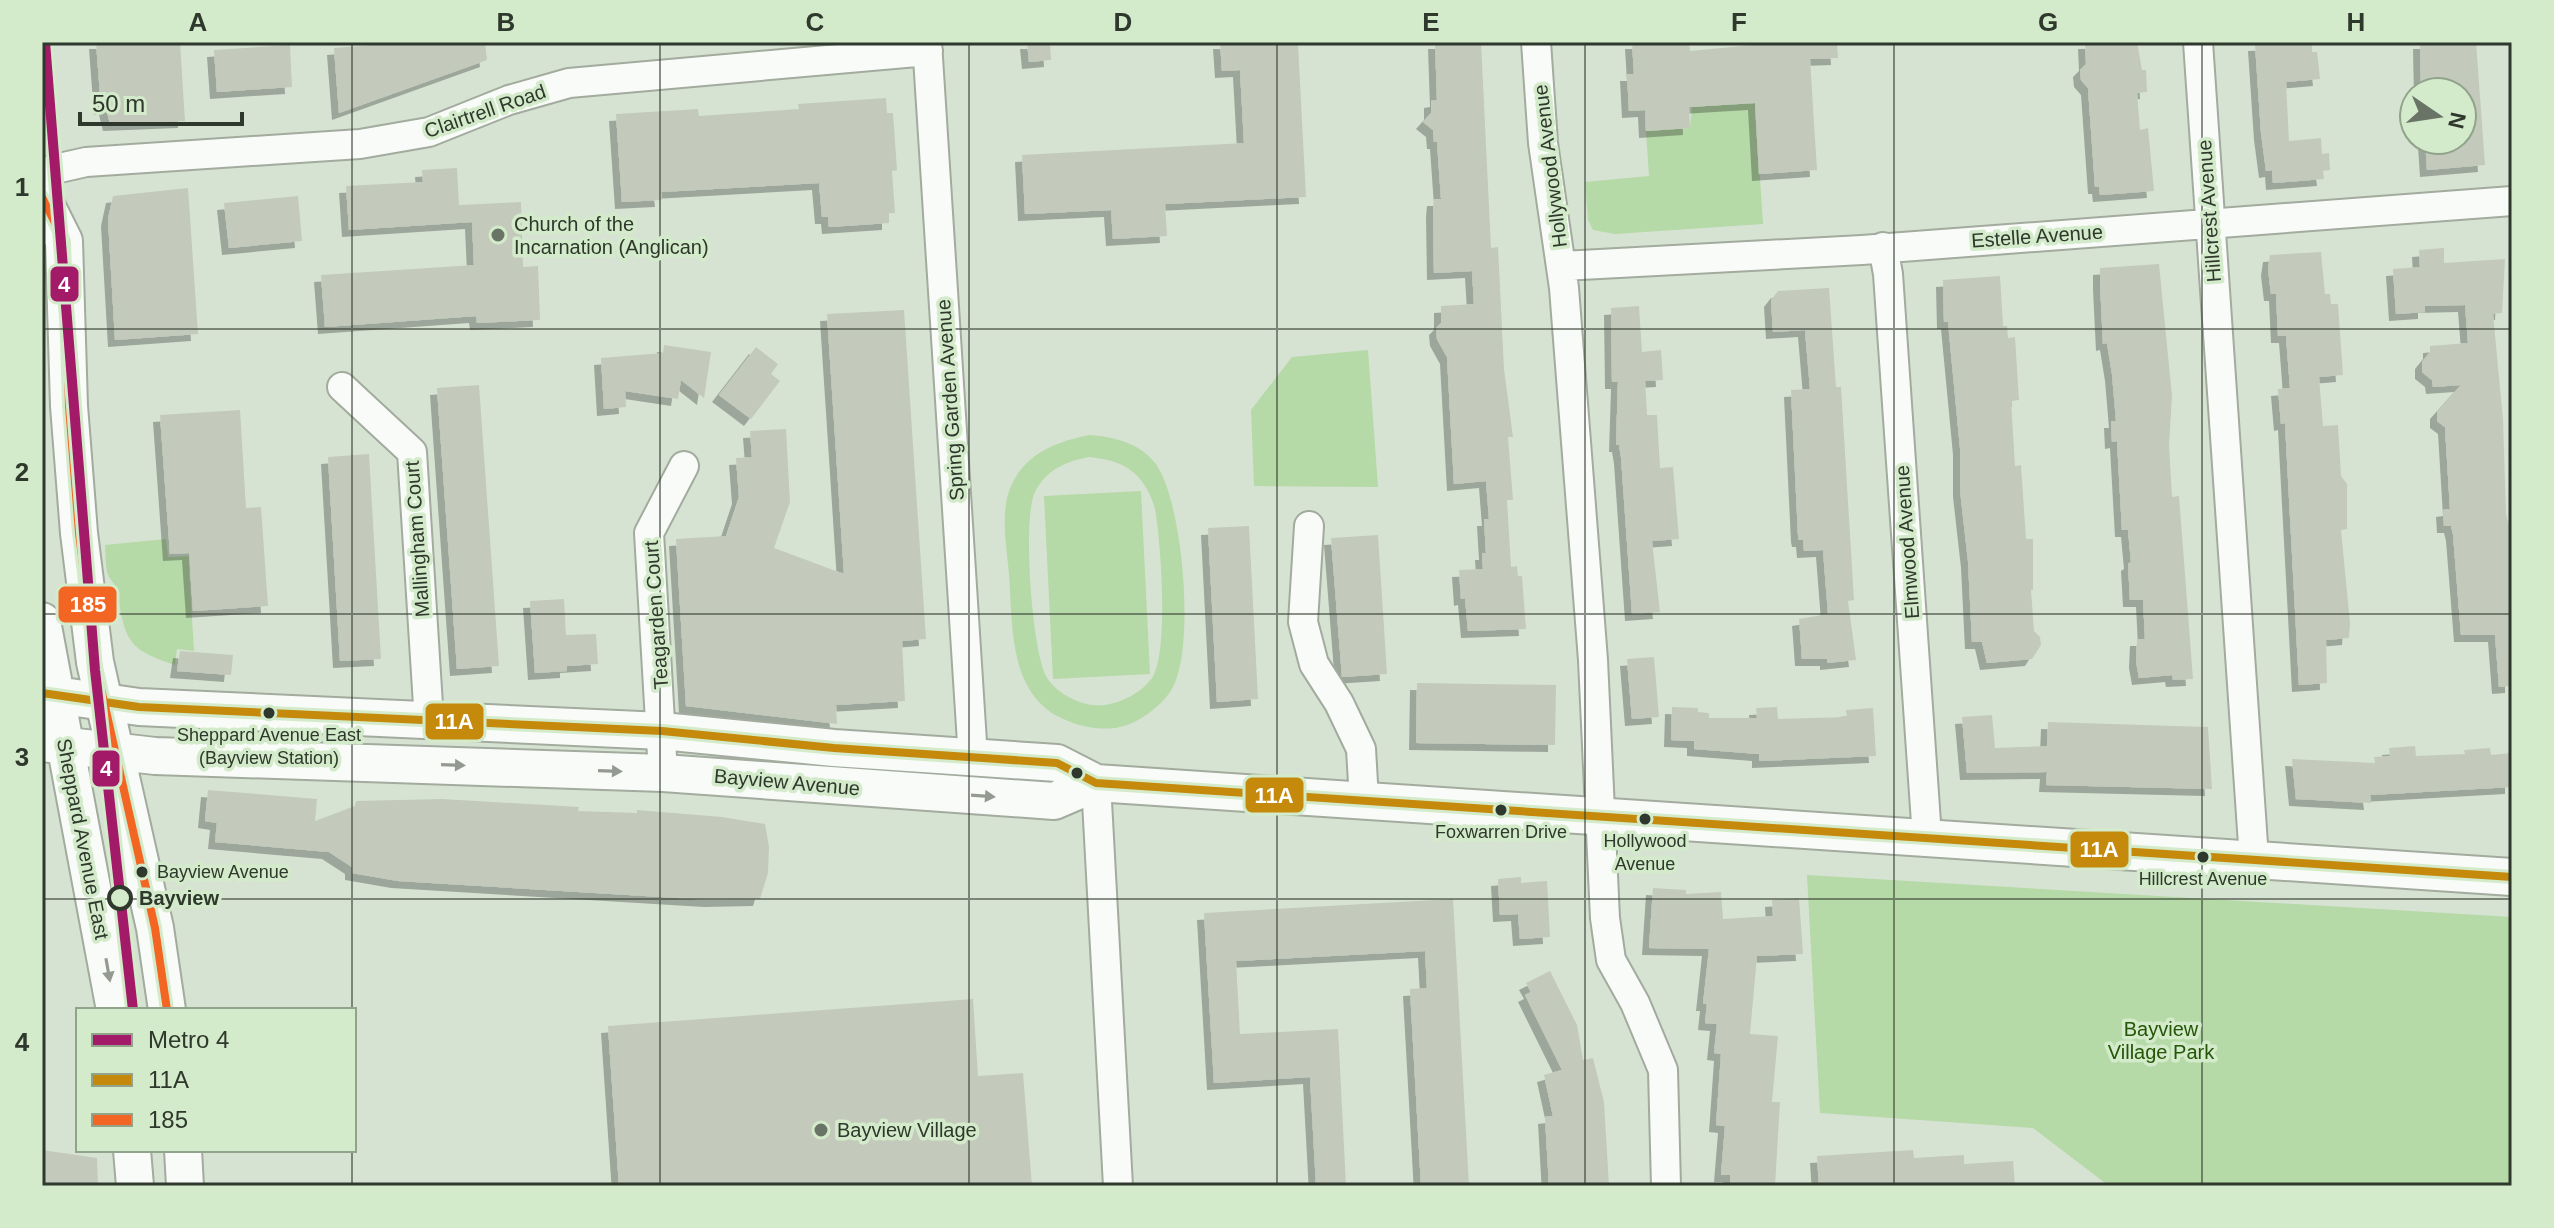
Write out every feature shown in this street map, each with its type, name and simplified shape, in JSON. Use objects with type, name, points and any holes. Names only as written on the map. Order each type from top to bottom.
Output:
[{"type":"main road","points":[[42,197],[64,241],[67,376],[79,533],[104,702],[155,928],[167,1008]]},
{"type":"main road","name":"Sheppard Avenue East","points":[[42,621],[53,745],[115,1008]]},
{"type":"main road","name":"Bayview Avenue","points":[[48,694],[139,707],[662,731],[1057,763],[1096,783],[2512,877]]},
{"type":"main road","name":"Bayview Avenue","points":[[53,745],[115,752],[663,773],[1054,801],[1096,783]]},
{"type":"main road","points":[[849,786],[908,769],[960,772],[973,758]]},
{"type":"main road","points":[[132,1152],[135,1186]]},
{"type":"main road","points":[[183,1152],[185,1186]]},
{"type":"street","name":"Hollywood Avenue","points":[[1536,42],[1543,143],[1562,266],[1593,660],[1600,816]]},
{"type":"street","name":"Hillcrest Avenue","points":[[2198,42],[2254,859]]},
{"type":"street","name":"Clairtrell Road","points":[[42,172],[86,162],[360,144],[429,132],[509,100],[569,83],[928,47]]},
{"type":"street","name":"Spring Garden Avenue","points":[[928,47],[973,758]]},
{"type":"street","name":"Estelle Avenue","points":[[1562,266],[2210,225],[2512,201]]},
{"type":"street","name":"Elmwood Avenue","points":[[1883,247],[1888,274],[1927,837]]},
{"type":"street","name":"Mallingham Court","points":[[342,387],[412,452],[429,721]]},
{"type":"street","name":"Teagarden Court","points":[[663,773],[649,533],[684,466]]},
{"type":"street","points":[[1309,526],[1303,622],[1314,664],[1361,749],[1364,800]]},
{"type":"street","points":[[1096,783],[1118,1186]]},
{"type":"street","points":[[1600,816],[1605,918],[1611,960],[1635,1003],[1663,1070],[1666,1186]]},
{"type":"green space","points":[[1755,103],[1763,224],[1615,234],[1593,230],[1588,220],[1585,182],[1649,176],[1646,131],[1690,128],[1692,107]]},
{"type":"green space","points":[[1368,350],[1378,487],[1254,486],[1251,410],[1292,357]]},
{"type":"green space","points":[[1090,435],[1117,439],[1149,456],[1165,481],[1179,541],[1185,613],[1178,673],[1170,692],[1153,710],[1131,724],[1115,728],[1079,725],[1048,710],[1034,696],[1024,679],[1014,639],[1005,529],[1008,494],[1018,473],[1035,456]],"holes":[[[1089,457],[1113,461],[1129,469],[1150,494],[1157,524],[1162,596],[1160,646],[1152,678],[1125,699],[1097,705],[1065,695],[1047,678],[1033,615],[1029,556],[1031,506],[1035,492],[1051,472],[1072,461]]]},
{"type":"green space","points":[[1141,491],[1150,674],[1053,679],[1044,496]]},
{"type":"green space","points":[[166,539],[168,557],[190,556],[196,561],[189,569],[194,651],[177,649],[175,665],[147,654],[131,641],[106,562],[105,545]]},
{"type":"green space","name":"Bayview Village Park","points":[[1807,875],[2512,917],[2512,1186],[2109,1186],[2033,1128],[1820,1113]]},
{"type":"building","points":[[96,42],[180,42],[185,121],[110,124],[106,108],[101,108]]},
{"type":"building","points":[[411,42],[485,42],[487,60],[339,113],[334,48]]},
{"type":"building","points":[[1027,42],[1050,42],[1051,60],[1029,62]]},
{"type":"building","points":[[1220,42],[1298,44],[1306,197],[1165,204],[1167,236],[1113,239],[1111,210],[1025,214],[1022,155],[1244,143],[1240,70],[1222,71]]},
{"type":"building","points":[[1435,42],[1481,42],[1491,248],[1498,247],[1504,369],[1513,437],[1508,437],[1513,500],[1507,500],[1511,567],[1517,566],[1518,576],[1522,576],[1526,629],[1468,631],[1465,598],[1461,599],[1459,570],[1483,569],[1482,553],[1486,553],[1484,519],[1489,519],[1486,481],[1454,484],[1447,357],[1437,339],[1441,306],[1474,304],[1472,271],[1434,273],[1434,199],[1441,199],[1437,142],[1434,142],[1433,130],[1423,122],[1431,113],[1431,101],[1437,100]]},
{"type":"building","points":[[1632,42],[1689,42],[1690,51],[1784,42],[1837,42],[1838,58],[1810,59],[1817,170],[1759,174],[1755,103],[1689,107],[1690,128],[1646,131],[1645,110],[1629,111],[1627,74],[1634,74]]},
{"type":"building","points":[[2085,42],[2137,42],[2142,70],[2146,70],[2147,92],[2137,93],[2140,130],[2148,128],[2154,191],[2100,195],[2099,187],[2095,187],[2088,88],[2081,80],[2080,70],[2086,64]]},
{"type":"building","points":[[2312,42],[2312,52],[2317,52],[2320,79],[2286,82],[2289,141],[2321,138],[2322,154],[2329,153],[2330,170],[2323,171],[2324,179],[2273,183],[2272,170],[2266,171],[2261,133],[2255,44]]},
{"type":"building","points":[[2420,42],[2476,42],[2485,165],[2427,170],[2426,156],[2478,156],[2478,76],[2421,76]]},
{"type":"building","points":[[290,45],[292,87],[217,92],[214,50]]},
{"type":"building","points":[[886,98],[887,113],[893,113],[897,170],[892,171],[895,213],[889,213],[889,223],[829,227],[828,217],[822,217],[819,183],[661,192],[662,200],[622,202],[616,114],[698,109],[699,116],[799,109],[798,104]]},
{"type":"building","points":[[457,168],[459,205],[521,202],[523,267],[538,266],[540,320],[477,323],[476,316],[325,327],[321,275],[474,265],[472,222],[349,230],[346,186],[423,182],[422,170]]},
{"type":"building","points":[[188,188],[198,334],[115,340],[108,219],[113,196]]},
{"type":"building","points":[[298,196],[302,241],[229,248],[224,203]]},
{"type":"building","points":[[2444,248],[2444,263],[2505,259],[2502,313],[2493,314],[2503,419],[2506,514],[2512,536],[2512,686],[2499,687],[2495,635],[2461,635],[2453,534],[2451,526],[2444,526],[2443,510],[2450,509],[2445,427],[2437,421],[2437,412],[2461,385],[2433,387],[2432,380],[2422,372],[2422,362],[2430,352],[2430,346],[2468,343],[2465,305],[2425,306],[2425,312],[2396,314],[2393,269],[2420,267],[2419,250]]},
{"type":"building","points":[[2321,252],[2325,294],[2330,294],[2331,304],[2338,304],[2343,375],[2319,377],[2323,426],[2338,425],[2341,476],[2347,484],[2347,529],[2341,530],[2350,623],[2349,638],[2326,640],[2327,683],[2299,685],[2285,423],[2281,424],[2278,389],[2290,388],[2286,336],[2278,336],[2276,294],[2271,294],[2268,269],[2270,255]]},
{"type":"building","points":[[2159,264],[2172,396],[2169,445],[2172,497],[2179,496],[2193,679],[2173,680],[2172,675],[2139,678],[2137,639],[2145,639],[2143,600],[2130,600],[2128,530],[2122,530],[2117,441],[2112,442],[2111,421],[2116,421],[2112,374],[2107,343],[2103,344],[2100,268]]},
{"type":"building","points":[[2000,276],[2003,326],[2007,326],[2008,338],[2015,337],[2019,400],[2011,401],[2015,466],[2021,465],[2026,539],[2033,539],[2031,590],[2034,631],[2040,637],[2041,645],[2032,659],[1987,663],[1982,642],[1972,642],[1960,490],[1960,448],[1948,322],[1944,322],[1943,280]]},
{"type":"building","points":[[1829,288],[1836,387],[1841,387],[1854,600],[1848,601],[1856,660],[1827,663],[1827,659],[1802,659],[1799,619],[1828,614],[1823,550],[1804,551],[1803,540],[1799,540],[1798,535],[1791,390],[1810,389],[1805,330],[1773,332],[1771,300],[1778,291]]},
{"type":"building","points":[[1639,306],[1642,352],[1661,350],[1663,380],[1645,381],[1647,415],[1657,415],[1660,468],[1673,467],[1679,539],[1652,541],[1660,612],[1632,614],[1621,457],[1619,445],[1616,445],[1618,382],[1612,382],[1611,308]]},
{"type":"building","points":[[904,310],[926,639],[902,641],[905,701],[836,705],[837,724],[686,706],[676,539],[726,536],[739,497],[736,458],[752,457],[750,431],[786,429],[790,502],[774,548],[844,574],[827,314]]},
{"type":"building","points":[[664,345],[711,352],[704,398],[681,380],[678,399],[625,391],[626,407],[604,409],[601,358],[663,353]]},
{"type":"building","points":[[756,347],[778,364],[771,374],[780,381],[751,419],[719,395]]},
{"type":"building","points":[[479,385],[499,666],[457,669],[437,388]]},
{"type":"building","points":[[240,410],[246,508],[261,507],[268,606],[193,611],[189,553],[170,554],[160,415]]},
{"type":"building","points":[[369,454],[381,659],[340,661],[328,457]]},
{"type":"building","points":[[1249,526],[1258,699],[1217,702],[1208,528]]},
{"type":"building","points":[[1378,535],[1387,674],[1342,677],[1331,538]]},
{"type":"building","points":[[564,599],[566,635],[596,634],[598,664],[567,666],[567,671],[535,673],[530,601]]},
{"type":"building","points":[[180,651],[233,655],[231,675],[177,671]]},
{"type":"building","points":[[1654,657],[1659,717],[1632,719],[1627,659]]},
{"type":"building","points":[[1417,683],[1556,685],[1555,745],[1416,743]]},
{"type":"building","points":[[1672,707],[1698,708],[1698,712],[1709,713],[1709,718],[1757,718],[1756,708],[1777,707],[1778,719],[1847,717],[1846,710],[1873,708],[1876,756],[1759,761],[1759,754],[1694,749],[1694,741],[1671,740]]},
{"type":"building","points":[[1992,715],[1995,748],[2047,746],[2048,722],[2208,727],[2212,789],[2046,785],[2047,772],[1967,773],[1962,717]]},
{"type":"building","points":[[2415,746],[2416,756],[2465,754],[2464,750],[2490,748],[2491,755],[2512,753],[2512,787],[2370,795],[2371,803],[2296,799],[2292,759],[2375,763],[2374,757],[2390,756],[2389,748]]},
{"type":"building","points":[[208,790],[317,799],[315,821],[355,806],[356,801],[442,799],[579,807],[578,811],[637,813],[637,810],[722,817],[765,824],[769,847],[768,873],[760,899],[711,900],[398,881],[352,873],[352,867],[329,852],[215,842],[217,823],[205,821]]},
{"type":"building","points":[[1521,877],[1521,883],[1547,881],[1550,937],[1520,939],[1518,914],[1500,915],[1498,879]]},
{"type":"building","points":[[1653,888],[1686,890],[1686,894],[1721,892],[1723,919],[1773,916],[1772,900],[1799,898],[1803,954],[1757,956],[1750,1034],[1778,1036],[1772,1102],[1780,1102],[1775,1186],[1730,1186],[1730,1175],[1721,1175],[1725,1126],[1716,1125],[1721,1054],[1714,1053],[1717,1024],[1705,1023],[1707,1004],[1703,1004],[1709,949],[1649,948]]},
{"type":"building","points":[[1453,899],[1469,1186],[1421,1186],[1410,989],[1427,988],[1425,951],[1236,961],[1240,1034],[1338,1029],[1346,1186],[1316,1186],[1310,1077],[1214,1083],[1204,913]]},
{"type":"building","points":[[1550,971],[1577,1025],[1583,1060],[1593,1058],[1604,1102],[1609,1186],[1549,1186],[1545,1117],[1553,1116],[1544,1075],[1562,1070],[1525,995],[1531,992],[1526,983]]},
{"type":"building","name":"Bayview Village","points":[[973,999],[978,1076],[1023,1073],[1032,1186],[619,1186],[608,1026]]},
{"type":"building","points":[[42,1150],[97,1158],[98,1186],[42,1186]]},
{"type":"building","points":[[1913,1150],[1914,1158],[1964,1155],[1964,1164],[2013,1161],[2015,1186],[1819,1186],[1817,1156]]},
{"type":"metro line","name":"4","points":[[45,42],[95,670],[133,1008]]},
{"type":"transit line","name":"185","points":[[42,197],[64,241],[69,406],[79,533],[95,662],[155,928],[167,1008]]},
{"type":"transit line","name":"11A","points":[[42,693],[139,707],[662,731],[834,748],[1057,763],[1096,783],[2512,877]]},
{"type":"place","name":"Church of the Incarnation (Anglican)","points":[[498,235]]},
{"type":"place","name":"Sheppard Avenue East (Bayview Station)","points":[[269,713]]},
{"type":"place","name":"Foxwarren Drive","points":[[1501,810]]},
{"type":"place","name":"Hollywood Avenue","points":[[1645,819]]},
{"type":"place","name":"Hillcrest Avenue","points":[[2203,857]]},
{"type":"place","name":"Bayview Avenue","points":[[142,872]]},
{"type":"place","name":"Bayview","points":[[120,898]]},
{"type":"place","name":"Bayview Village","points":[[821,1130]]}]
